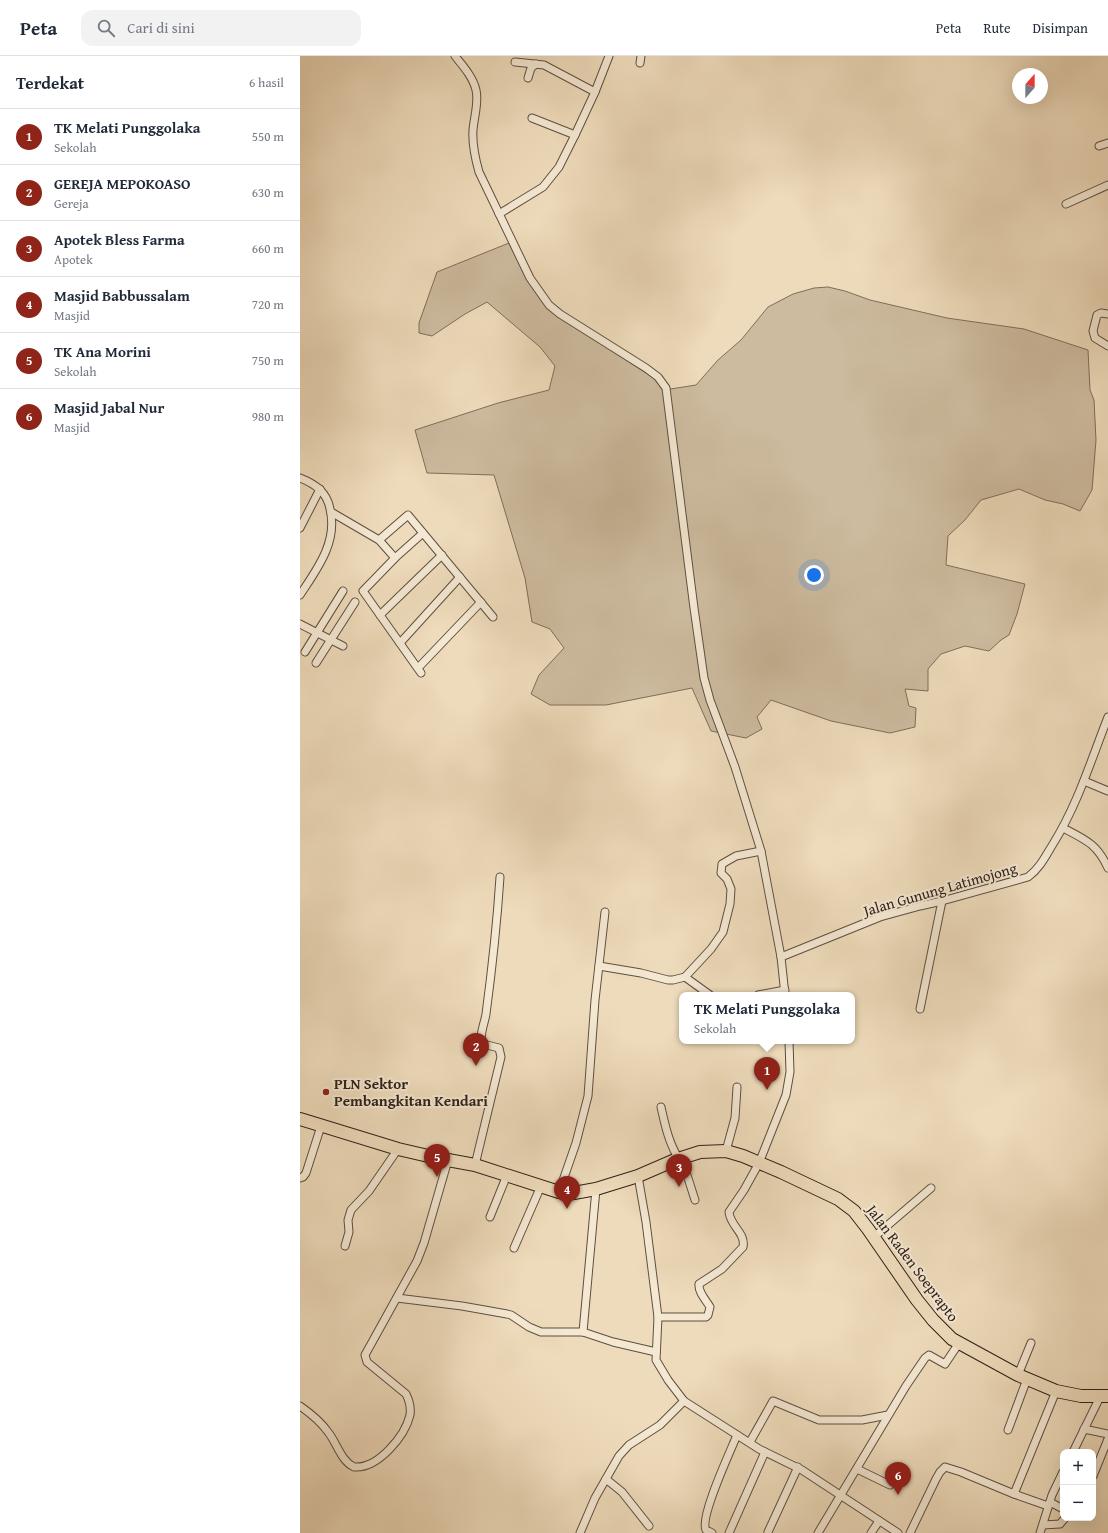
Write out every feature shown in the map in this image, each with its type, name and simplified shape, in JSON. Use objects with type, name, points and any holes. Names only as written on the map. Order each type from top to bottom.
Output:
[{"type":"highway","name":"Jalan Raden Soeprapto","points":[[300,1119],[398,1149],[475,1165],[507,1174],[559,1192],[574,1193],[596,1189],[638,1176],[700,1152],[726,1151],[781,1172],[842,1202],[858,1216],[929,1315],[959,1343],[1023,1377],[1056,1391],[1081,1396],[1104,1396]]},
{"type":"street","points":[[455,56],[473,82],[476,90],[476,109],[472,140],[474,157],[479,172],[530,278],[549,305],[560,314],[646,368],[658,377],[666,388],[704,678],[710,700],[735,767],[761,851],[781,957],[785,992]]},
{"type":"street","points":[[499,214],[543,187],[559,167],[595,92],[609,56]]},
{"type":"street","points":[[515,62],[544,65],[595,92]]},
{"type":"street","points":[[528,78],[531,68],[536,64]]},
{"type":"street","points":[[532,118],[574,135]]},
{"type":"street","points":[[1099,146],[1108,143]]},
{"type":"street","points":[[1066,204],[1108,186]]},
{"type":"street","points":[[1108,314],[1102,313],[1097,315],[1093,331],[1095,338],[1108,346]]},
{"type":"street","points":[[300,478],[320,489],[326,495],[333,526],[331,538],[322,561],[300,595]]},
{"type":"street","points":[[300,528],[320,489]]},
{"type":"street","points":[[331,512],[378,540],[395,558]]},
{"type":"street","points":[[378,540],[408,515],[494,617]]},
{"type":"street","points":[[423,533],[395,558],[363,591],[420,670],[481,602]]},
{"type":"street","points":[[380,615],[442,555]]},
{"type":"street","points":[[400,643],[460,577]]},
{"type":"street","points":[[305,652],[316,632],[344,591]]},
{"type":"street","points":[[316,663],[356,602]]},
{"type":"street","points":[[300,624],[343,646]]},
{"type":"street","name":"Jalan Gunung Latimojong","points":[[781,957],[880,916],[942,902],[1028,877],[1037,870],[1063,828],[1084,782],[1108,717]]},
{"type":"street","points":[[1084,782],[1108,791]]},
{"type":"street","points":[[1063,828],[1089,842],[1096,848],[1108,868]]},
{"type":"street","points":[[599,966],[641,973],[668,980],[685,977],[711,949],[723,932],[728,915],[731,895],[730,884],[721,872],[722,864],[736,856],[761,851]]},
{"type":"street","points":[[475,1165],[501,1057],[499,1048],[484,1044],[482,1038],[490,981],[500,877]]},
{"type":"street","points":[[920,1009],[942,902]]},
{"type":"street","points":[[559,1192],[581,1126],[588,1096],[595,1000],[605,912]]},
{"type":"street","points":[[685,977],[706,992]]},
{"type":"street","points":[[658,1317],[706,1317],[710,1307],[698,1287],[699,1284],[722,1269],[744,1247],[743,1236],[729,1218],[728,1212],[744,1190],[759,1163],[781,1107],[789,1083],[789,1044]]},
{"type":"street","points":[[726,1151],[735,1118],[737,1087]]},
{"type":"street","points":[[661,1107],[665,1127],[677,1160],[687,1174],[695,1200]]},
{"type":"street","points":[[300,1178],[306,1173],[321,1126]]},
{"type":"street","points":[[345,1246],[349,1232],[348,1220],[351,1210],[369,1191],[398,1149]]},
{"type":"street","points":[[300,1406],[329,1432],[341,1454],[352,1466],[358,1468],[367,1465],[388,1450],[399,1437],[410,1414],[408,1400],[403,1391],[367,1362],[365,1355],[417,1261],[424,1243],[448,1160]]},
{"type":"street","points":[[490,1217],[507,1174]]},
{"type":"street","points":[[638,1176],[646,1222],[658,1317],[656,1360],[684,1401],[765,1452],[798,1467],[898,1533]]},
{"type":"street","points":[[514,1248],[541,1186]]},
{"type":"street","points":[[874,1237],[931,1188]]},
{"type":"street","points":[[583,1332],[596,1189]]},
{"type":"street","points":[[397,1298],[462,1306],[512,1315],[529,1327],[541,1332],[583,1332],[613,1342],[656,1352]]},
{"type":"street","points":[[1008,1430],[1031,1342]]},
{"type":"street","points":[[818,1533],[888,1415],[925,1358],[929,1355],[945,1364],[959,1343]]},
{"type":"street","points":[[1014,1494],[1056,1391]]},
{"type":"street","points":[[1074,1449],[1084,1429],[1104,1396]]},
{"type":"street","points":[[580,1533],[595,1498],[616,1460],[624,1450],[660,1425],[684,1401]]},
{"type":"street","points":[[750,1442],[773,1401],[820,1420],[862,1420],[888,1415]]},
{"type":"street","points":[[1084,1429],[1108,1434]]},
{"type":"street","points":[[712,1533],[706,1530],[704,1523],[711,1499],[737,1435]]},
{"type":"street","points":[[1096,1469],[1108,1439]]},
{"type":"street","points":[[729,1533],[765,1452]]},
{"type":"street","points":[[768,1532],[798,1467]]},
{"type":"street","points":[[910,1533],[936,1479],[945,1467],[1014,1494],[1060,1508]]},
{"type":"street","points":[[857,1469],[890,1485]]},
{"type":"street","points":[[606,1479],[622,1492],[649,1526]]},
{"type":"street","points":[[1040,1533],[1049,1504],[1060,1479]]},
{"type":"street","points":[[872,1533],[879,1521]]},
{"type":"street","points":[[1043,1525],[1060,1524],[1062,1521]]},
{"type":"shaded area","points":[[509,243],[528,280],[539,297],[586,334],[655,379],[664,390],[696,385],[718,360],[741,340],[768,307],[793,294],[814,288],[828,287],[845,291],[870,300],[947,318],[1024,329],[1088,350],[1090,390],[1094,400],[1096,440],[1092,490],[1080,511],[1063,504],[1045,500],[1019,489],[981,500],[965,520],[948,536],[946,565],[1025,584],[1017,614],[1009,635],[989,651],[965,646],[941,654],[928,669],[928,691],[905,689],[909,706],[916,708],[915,727],[890,733],[831,721],[771,700],[757,717],[762,729],[746,738],[711,731],[692,688],[606,705],[550,705],[531,694],[539,675],[564,648],[550,629],[532,622],[525,578],[494,475],[427,473],[415,430],[498,403],[549,390],[555,366],[540,347],[487,302],[465,314],[432,336],[419,333],[419,323],[437,272]]},
{"type":"place","name":"GEREJA MEPOKOASO","points":[[476,1066]]},
{"type":"place","name":"TK Melati Punggolaka","points":[[767,1090]]},
{"type":"place","name":"PLN Sektor Pembangkitan Kendari","points":[[326,1092]]},
{"type":"place","name":"TK Ana Morini","points":[[437,1177]]},
{"type":"place","name":"Apotek Bless Farma","points":[[679,1187]]},
{"type":"place","name":"Masjid Babbussalam","points":[[567,1209]]},
{"type":"place","name":"Masjid Jabal Nur","points":[[898,1495]]}]
